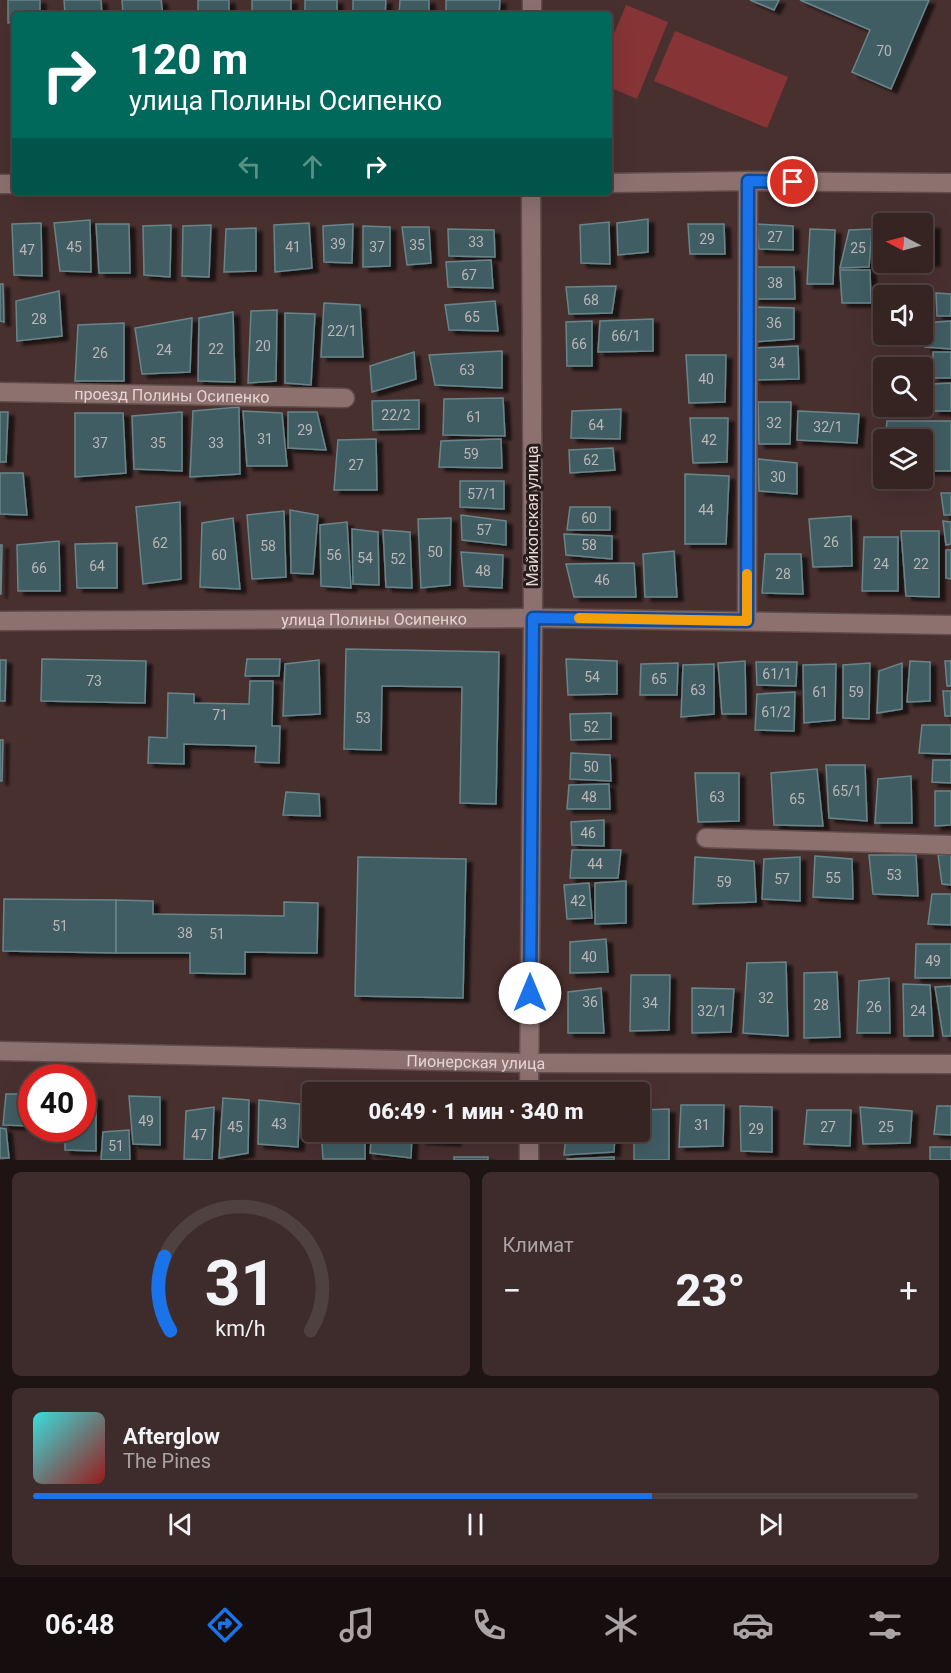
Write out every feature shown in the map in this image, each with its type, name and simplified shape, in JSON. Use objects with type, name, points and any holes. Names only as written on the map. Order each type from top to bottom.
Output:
[{"type":"street","points":[[747,621],[748,181]]},
{"type":"street","points":[[612,183],[748,181],[951,183]]},
{"type":"street","name":"Майкопская улица","points":[[529,1082],[533,618],[531,195]]},
{"type":"street","name":"проезд Полины Осипенко","points":[[0,392],[345,398]]},
{"type":"street","name":"улица Полины Осипенко","points":[[0,621],[533,618],[951,625]]},
{"type":"street","points":[[706,838],[951,845]]},
{"type":"street","name":"Пионерская улица","points":[[0,1051],[529,1063],[951,1064]]},
{"type":"street","points":[[529,1142],[529,1160]]},
{"type":"shaded area","points":[[626,5],[668,22],[637,99],[612,88],[612,39]]},
{"type":"shaded area","points":[[675,31],[788,77],[767,128],[654,81]]},
{"type":"building","points":[[8,0],[40,0],[40,12],[12,12],[12,22],[8,23]]},
{"type":"building","points":[[64,0],[101,0],[102,12],[65,12]]},
{"type":"building","points":[[122,0],[161,0],[163,12],[123,12]]},
{"type":"building","points":[[198,0],[229,0],[229,12],[198,12]]},
{"type":"building","points":[[252,0],[291,0],[291,12],[252,12]]},
{"type":"building","points":[[305,0],[337,0],[337,12],[305,12]]},
{"type":"building","points":[[353,0],[386,0],[385,12],[353,12]]},
{"type":"building","points":[[400,0],[429,0],[429,12],[399,12]]},
{"type":"building","points":[[446,0],[500,0],[499,12],[446,12]]},
{"type":"building","points":[[750,0],[779,0],[774,10]]},
{"type":"building","points":[[800,0],[929,0],[891,89],[852,72],[870,30]]},
{"type":"building","points":[[648,219],[648,252],[618,255],[617,223]]},
{"type":"building","points":[[90,220],[91,272],[60,271],[54,223]]},
{"type":"building","points":[[609,222],[610,264],[581,263],[580,225]]},
{"type":"building","points":[[41,223],[42,276],[14,275],[12,224]]},
{"type":"building","points":[[309,223],[312,268],[275,272],[274,225]]},
{"type":"building","points":[[96,224],[129,224],[130,273],[99,273]]},
{"type":"building","points":[[353,224],[352,263],[324,262],[323,226]]},
{"type":"building","points":[[688,224],[724,224],[725,254],[690,254]]},
{"type":"building","points":[[756,224],[793,226],[793,250],[759,249]]},
{"type":"building","points":[[171,225],[170,277],[144,275],[143,226]]},
{"type":"building","points":[[211,225],[209,277],[182,276],[183,226]]},
{"type":"building","points":[[933,225],[934,225],[933,262]]},
{"type":"building","points":[[363,226],[390,227],[390,266],[363,267]]},
{"type":"building","points":[[402,227],[429,227],[431,263],[407,265]]},
{"type":"building","points":[[256,228],[256,271],[224,272],[226,229]]},
{"type":"building","points":[[448,229],[494,230],[495,257],[449,256]]},
{"type":"building","points":[[810,229],[835,230],[833,284],[807,284]]},
{"type":"building","points":[[872,229],[869,267],[840,268],[849,230]]},
{"type":"building","points":[[491,260],[493,288],[448,287],[446,262]]},
{"type":"building","points":[[756,267],[794,267],[795,299],[754,299]]},
{"type":"building","points":[[840,270],[870,270],[871,303],[842,303]]},
{"type":"building","points":[[0,284],[3,284],[4,322],[0,321]]},
{"type":"building","points":[[616,286],[612,313],[569,314],[566,287]]},
{"type":"building","points":[[59,291],[62,336],[17,341],[16,301]]},
{"type":"building","points":[[936,293],[951,294],[951,316],[937,316]]},
{"type":"building","points":[[495,301],[498,331],[449,330],[445,305]]},
{"type":"building","points":[[324,303],[360,305],[363,357],[321,357]]},
{"type":"building","points":[[754,307],[794,308],[794,339],[753,342]]},
{"type":"building","points":[[277,310],[276,381],[248,383],[251,311]]},
{"type":"building","points":[[233,312],[235,382],[198,381],[199,318]]},
{"type":"building","points":[[285,313],[315,314],[311,385],[285,383]]},
{"type":"building","points":[[192,318],[190,372],[142,374],[135,328]]},
{"type":"building","points":[[653,319],[653,351],[598,352],[600,321]]},
{"type":"building","points":[[592,321],[592,366],[567,366],[566,322]]},
{"type":"building","points":[[951,321],[951,349],[925,347],[925,345],[933,345],[933,322]]},
{"type":"building","points":[[124,323],[124,381],[75,381],[78,325]]},
{"type":"building","points":[[798,346],[799,379],[755,380],[755,348]]},
{"type":"building","points":[[502,351],[502,388],[435,385],[429,355]]},
{"type":"building","points":[[414,352],[416,379],[372,392],[370,366]]},
{"type":"building","points":[[933,352],[951,352],[951,378],[933,378]]},
{"type":"building","points":[[686,355],[726,355],[725,402],[689,403]]},
{"type":"building","points":[[951,383],[951,411],[934,411],[933,384]]},
{"type":"building","points":[[503,398],[505,436],[443,435],[444,399]]},
{"type":"building","points":[[419,400],[419,429],[373,430],[372,401]]},
{"type":"building","points":[[758,402],[791,402],[790,444],[759,444]]},
{"type":"building","points":[[239,407],[240,474],[190,477],[193,411]]},
{"type":"building","points":[[621,409],[620,439],[571,438],[572,411]]},
{"type":"building","points":[[243,411],[282,413],[287,466],[247,466]]},
{"type":"building","points":[[798,411],[859,414],[857,443],[797,440]]},
{"type":"building","points":[[0,412],[8,412],[6,462],[0,462]]},
{"type":"building","points":[[182,412],[182,471],[134,469],[132,416]]},
{"type":"building","points":[[288,412],[317,412],[326,450],[288,448]]},
{"type":"building","points":[[75,413],[123,413],[126,473],[75,477]]},
{"type":"building","points":[[690,418],[728,418],[727,462],[693,463]]},
{"type":"building","points":[[887,421],[951,421],[951,471],[933,471],[933,429],[886,429]]},
{"type":"building","points":[[376,439],[377,490],[334,490],[338,440]]},
{"type":"building","points":[[501,439],[502,468],[439,467],[441,441]]},
{"type":"building","points":[[613,448],[615,470],[570,473],[569,450]]},
{"type":"building","points":[[758,459],[797,463],[797,494],[759,491]]},
{"type":"building","points":[[0,473],[23,473],[27,515],[0,514]]},
{"type":"building","points":[[685,474],[729,476],[726,544],[685,544]]},
{"type":"building","points":[[460,481],[504,481],[504,509],[460,507]]},
{"type":"building","points":[[941,493],[951,493],[951,515],[944,515]]},
{"type":"building","points":[[180,502],[181,579],[143,584],[136,507]]},
{"type":"building","points":[[570,507],[610,507],[610,530],[567,530]]},
{"type":"building","points":[[290,510],[318,515],[313,574],[291,573]]},
{"type":"building","points":[[284,511],[286,577],[252,579],[247,515]]},
{"type":"building","points":[[461,515],[506,521],[506,545],[462,540]]},
{"type":"building","points":[[851,516],[852,566],[813,567],[809,519]]},
{"type":"building","points":[[233,518],[240,589],[200,587],[202,523]]},
{"type":"building","points":[[451,518],[450,585],[421,588],[418,519]]},
{"type":"building","points":[[943,521],[951,522],[951,544],[946,545]]},
{"type":"building","points":[[347,522],[351,588],[321,586],[320,525]]},
{"type":"building","points":[[352,529],[378,532],[379,585],[353,584]]},
{"type":"building","points":[[383,530],[410,532],[412,588],[386,587]]},
{"type":"building","points":[[901,531],[939,531],[939,597],[906,596]]},
{"type":"building","points":[[564,534],[612,536],[612,559],[566,555]]},
{"type":"building","points":[[864,537],[898,537],[898,591],[862,591]]},
{"type":"building","points":[[59,541],[60,591],[18,591],[17,545]]},
{"type":"building","points":[[117,543],[117,588],[77,588],[75,544]]},
{"type":"building","points":[[0,545],[2,545],[1,594],[0,594]]},
{"type":"building","points":[[946,550],[951,550],[951,579],[946,578]]},
{"type":"building","points":[[674,551],[677,597],[645,597],[643,554]]},
{"type":"building","points":[[461,552],[503,555],[502,588],[464,586]]},
{"type":"building","points":[[765,554],[801,554],[803,594],[762,593]]},
{"type":"building","points":[[634,563],[636,597],[574,597],[566,564]]},
{"type":"building","points":[[346,649],[499,652],[496,804],[460,803],[462,687],[382,686],[381,750],[344,749]]},
{"type":"building","points":[[42,659],[146,661],[145,703],[41,701]]},
{"type":"building","points":[[247,659],[280,659],[279,676],[245,676]]},
{"type":"building","points":[[566,659],[617,661],[617,694],[568,695]]},
{"type":"building","points":[[0,660],[6,660],[5,701],[0,701]]},
{"type":"building","points":[[319,660],[320,714],[283,716],[285,664]]},
{"type":"building","points":[[745,661],[746,714],[722,714],[718,663]]},
{"type":"building","points":[[910,661],[930,662],[930,701],[907,702]]},
{"type":"building","points":[[945,661],[951,661],[951,686],[947,686]]},
{"type":"building","points":[[756,662],[797,662],[796,686],[757,685]]},
{"type":"building","points":[[678,663],[677,695],[640,695],[641,664]]},
{"type":"building","points":[[870,663],[869,719],[843,718],[843,665]]},
{"type":"building","points":[[902,663],[902,709],[877,713],[879,671]]},
{"type":"building","points":[[714,664],[714,714],[681,717],[683,665]]},
{"type":"building","points":[[836,664],[835,720],[804,723],[803,665]]},
{"type":"building","points":[[250,681],[273,681],[272,726],[280,726],[279,763],[255,762],[256,746],[184,744],[184,764],[148,763],[149,737],[167,738],[168,693],[194,694],[194,703],[249,704]]},
{"type":"building","points":[[943,691],[951,691],[951,716],[945,716]]},
{"type":"building","points":[[795,692],[794,731],[755,730],[757,694]]},
{"type":"building","points":[[611,713],[611,739],[571,740],[570,714]]},
{"type":"building","points":[[922,725],[951,725],[951,754],[919,753]]},
{"type":"building","points":[[0,740],[3,740],[2,781],[0,781]]},
{"type":"building","points":[[571,753],[610,755],[611,781],[570,779]]},
{"type":"building","points":[[933,760],[951,760],[951,783],[932,782]]},
{"type":"building","points":[[826,765],[865,765],[867,821],[829,818]]},
{"type":"building","points":[[817,769],[823,826],[774,825],[771,773]]},
{"type":"building","points":[[695,773],[739,773],[739,821],[698,822]]},
{"type":"building","points":[[911,776],[912,823],[875,823],[878,779]]},
{"type":"building","points":[[609,784],[610,809],[567,809],[569,785]]},
{"type":"building","points":[[935,791],[951,791],[951,825],[935,826]]},
{"type":"building","points":[[286,792],[319,794],[320,816],[283,815]]},
{"type":"building","points":[[604,820],[604,846],[572,845],[571,822]]},
{"type":"building","points":[[572,850],[621,850],[618,878],[570,878]]},
{"type":"building","points":[[951,854],[951,885],[942,884],[938,855]]},
{"type":"building","points":[[869,855],[916,855],[918,896],[873,894]]},
{"type":"building","points":[[815,856],[852,859],[853,899],[813,897]]},
{"type":"building","points":[[358,857],[466,859],[463,998],[355,996]]},
{"type":"building","points":[[695,857],[754,861],[756,902],[693,904]]},
{"type":"building","points":[[800,857],[800,901],[762,899],[764,859]]},
{"type":"building","points":[[626,881],[626,923],[595,924],[595,883]]},
{"type":"building","points":[[589,883],[592,918],[567,919],[564,885]]},
{"type":"building","points":[[932,894],[951,894],[951,925],[928,924]]},
{"type":"building","points":[[4,899],[116,900],[116,953],[3,951]]},
{"type":"building","points":[[116,900],[153,901],[153,914],[284,916],[284,902],[318,903],[317,953],[245,952],[245,974],[190,973],[190,953],[116,953]]},
{"type":"building","points":[[606,939],[608,972],[570,973],[570,942]]},
{"type":"building","points":[[916,944],[951,944],[951,978],[915,978]]},
{"type":"building","points":[[786,962],[788,1036],[743,1033],[747,963]]},
{"type":"building","points":[[837,972],[840,1037],[804,1038],[804,973]]},
{"type":"building","points":[[631,975],[670,975],[669,1030],[630,1031]]},
{"type":"building","points":[[889,978],[890,1033],[857,1033],[859,981]]},
{"type":"building","points":[[903,984],[930,985],[933,1036],[904,1036]]},
{"type":"building","points":[[951,986],[951,1036],[943,1036],[935,987]]},
{"type":"building","points":[[601,988],[604,1033],[568,1033],[568,992]]},
{"type":"building","points":[[692,988],[734,989],[731,1032],[692,1033]]},
{"type":"building","points":[[6,1094],[18,1094],[18,1126],[3,1125]]},
{"type":"building","points":[[129,1096],[160,1097],[160,1145],[133,1144]]},
{"type":"building","points":[[223,1098],[249,1100],[248,1153],[219,1158]]},
{"type":"building","points":[[259,1100],[300,1104],[298,1147],[258,1144]]},
{"type":"building","points":[[681,1105],[724,1105],[723,1146],[679,1147]]},
{"type":"building","points":[[740,1106],[772,1107],[772,1152],[741,1151]]},
{"type":"building","points":[[937,1106],[951,1106],[951,1135],[934,1134]]},
{"type":"building","points":[[214,1107],[212,1160],[184,1159],[186,1111]]},
{"type":"building","points":[[860,1107],[912,1111],[910,1143],[863,1144]]},
{"type":"building","points":[[669,1109],[669,1160],[634,1160],[634,1142],[650,1142],[650,1110]]},
{"type":"building","points":[[807,1110],[851,1110],[850,1146],[804,1144]]},
{"type":"building","points":[[0,1128],[6,1129],[9,1158],[0,1158]]},
{"type":"building","points":[[129,1130],[130,1160],[101,1160],[103,1132]]},
{"type":"building","points":[[65,1142],[96,1142],[96,1151],[65,1150]]},
{"type":"building","points":[[322,1142],[365,1142],[365,1159],[323,1159]]},
{"type":"building","points":[[371,1142],[412,1142],[411,1158],[370,1153]]},
{"type":"building","points":[[565,1142],[614,1142],[614,1152],[564,1155]]},
{"type":"building","points":[[930,1147],[951,1147],[951,1160],[930,1160]]},
{"type":"building","points":[[454,1157],[488,1157],[488,1160],[454,1160]]},
{"type":"building","points":[[614,1157],[614,1160],[567,1160],[567,1159]]},
{"type":"slow traffic","points":[[579,618],[747,621],[747,574]]},
{"type":"route","points":[[530,993],[533,618],[747,621],[748,181],[793,182]]}]
